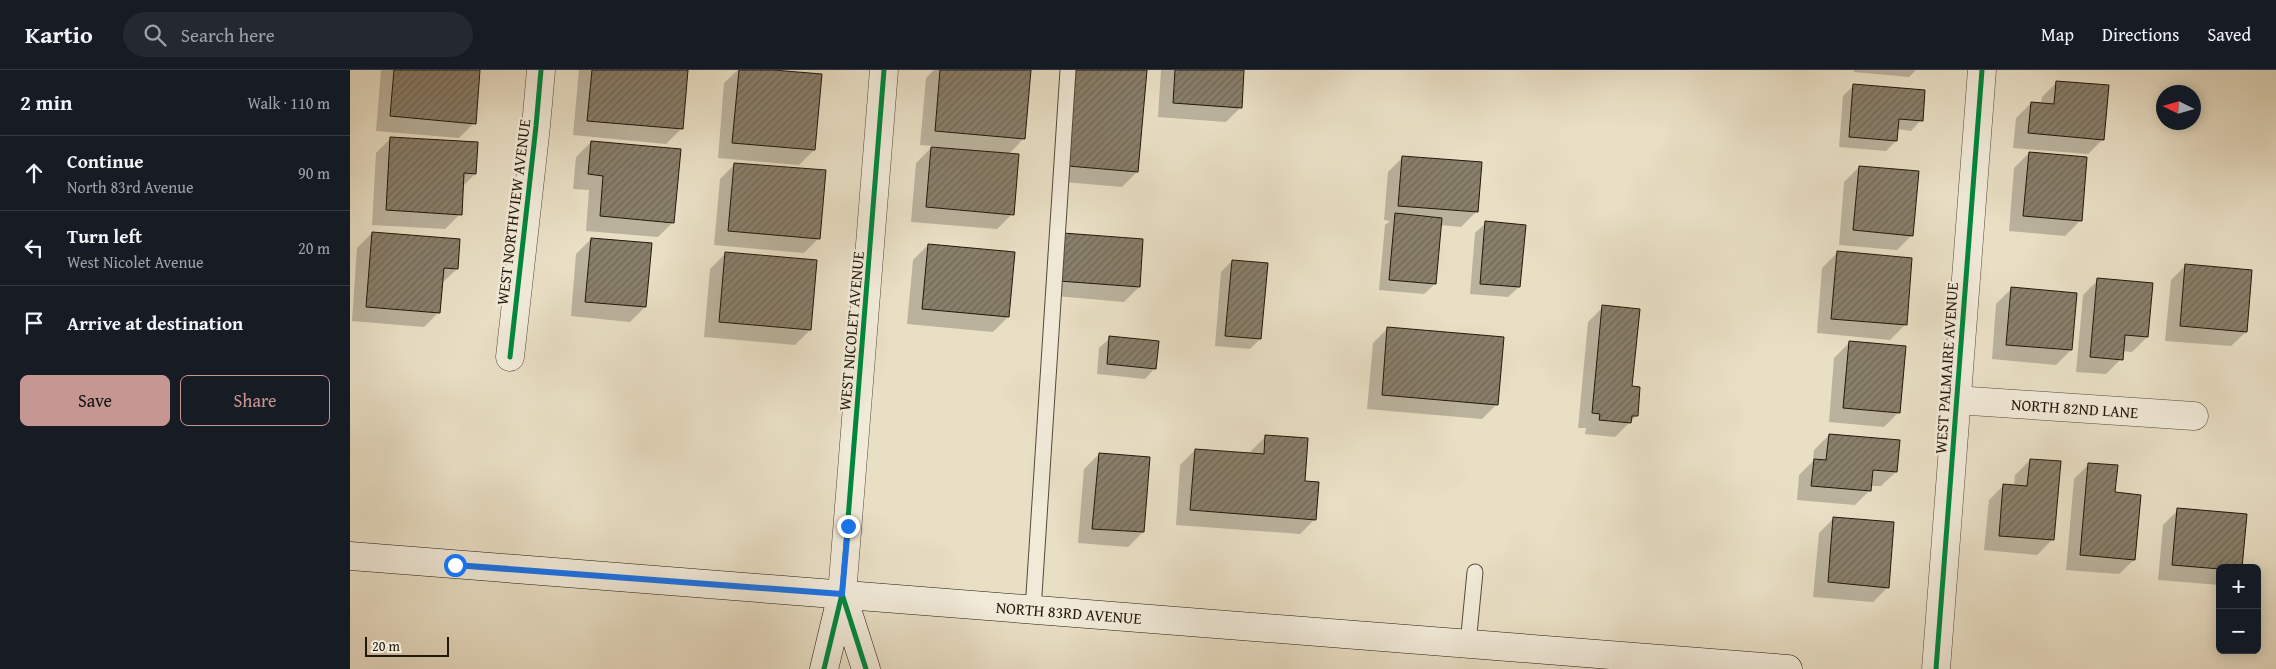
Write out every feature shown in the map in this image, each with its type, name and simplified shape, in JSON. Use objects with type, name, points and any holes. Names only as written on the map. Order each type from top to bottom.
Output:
[{"type":"street","name":"WEST NORTHVIEW AVENUE","points":[[510,357],[541,70]]},
{"type":"street","name":"WEST NICOLET AVENUE","points":[[842,594],[884,70]]},
{"type":"street","name":"WEST PALMAIRE AVENUE","points":[[1936,669],[1982,70]]},
{"type":"street","name":"NORTH 82ND LANE","points":[[1956,400],[2194,416]]},
{"type":"street","name":"NORTH 83RD AVENUE","points":[[350,556],[1788,669]]},
{"type":"street","points":[[824,669],[842,594]]},
{"type":"street","points":[[842,594],[866,669]]},
{"type":"lane","points":[[1033,610],[1068,70]]},
{"type":"lane","points":[[1468,644],[1475,572]]},
{"type":"building","points":[[394,70],[480,70],[476,124],[390,116]]},
{"type":"building","points":[[592,70],[688,70],[683,129],[587,121]]},
{"type":"building","points":[[739,70],[773,70],[822,74],[815,150],[732,143]]},
{"type":"building","points":[[940,70],[1031,70],[1025,139],[935,131]]},
{"type":"building","points":[[1076,70],[1147,70],[1138,172],[1068,166]]},
{"type":"building","points":[[1175,70],[1244,70],[1242,108],[1173,103]]},
{"type":"building","points":[[2056,81],[2109,85],[2104,140],[2028,133],[2031,102],[2054,104]]},
{"type":"building","points":[[1853,84],[1925,90],[1923,121],[1899,119],[1897,141],[1849,137]]},
{"type":"building","points":[[390,137],[478,142],[476,174],[464,173],[462,215],[386,210]]},
{"type":"building","points":[[591,141],[681,149],[674,223],[600,216],[603,176],[588,174]]},
{"type":"building","points":[[931,147],[1019,154],[1014,215],[926,207]]},
{"type":"building","points":[[2029,152],[2087,157],[2082,221],[2023,216]]},
{"type":"building","points":[[1402,156],[1482,162],[1478,212],[1398,206]]},
{"type":"building","points":[[734,163],[826,170],[820,239],[728,231]]},
{"type":"building","points":[[1859,166],[1919,171],[1913,236],[1853,230]]},
{"type":"building","points":[[1395,213],[1442,218],[1436,284],[1389,280]]},
{"type":"building","points":[[1485,221],[1526,225],[1520,287],[1480,284]]},
{"type":"building","points":[[372,232],[460,239],[458,269],[444,268],[440,313],[366,307]]},
{"type":"building","points":[[1063,233],[1143,239],[1140,287],[1059,281]]},
{"type":"building","points":[[591,238],[652,243],[646,307],[585,302]]},
{"type":"building","points":[[928,244],[1015,252],[1009,317],[922,309]]},
{"type":"building","points":[[1837,251],[1912,258],[1907,325],[1831,319]]},
{"type":"building","points":[[725,252],[817,260],[811,330],[719,322]]},
{"type":"building","points":[[1232,260],[1268,263],[1261,339],[1225,336]]},
{"type":"building","points":[[2185,264],[2252,270],[2247,332],[2180,326]]},
{"type":"building","points":[[2097,278],[2153,283],[2148,337],[2125,335],[2123,360],[2090,357]]},
{"type":"building","points":[[2011,287],[2077,293],[2072,350],[2006,345]]},
{"type":"building","points":[[1602,305],[1640,309],[1632,386],[1640,387],[1638,416],[1632,416],[1631,423],[1599,420],[1600,414],[1592,413]]},
{"type":"building","points":[[1387,327],[1504,337],[1498,405],[1382,395]]},
{"type":"building","points":[[1109,336],[1159,341],[1156,369],[1107,364]]},
{"type":"building","points":[[1849,341],[1906,346],[1900,413],[1843,408]]},
{"type":"building","points":[[1829,434],[1900,440],[1897,472],[1873,470],[1871,491],[1811,486],[1814,459],[1826,460]]},
{"type":"building","points":[[1265,435],[1308,438],[1305,481],[1319,482],[1316,520],[1190,510],[1195,449],[1264,454]]},
{"type":"building","points":[[1099,453],[1150,457],[1144,532],[1092,529]]},
{"type":"building","points":[[2030,459],[2061,461],[2054,540],[1999,536],[2003,484],[2027,486]]},
{"type":"building","points":[[2088,463],[2118,465],[2115,492],[2141,495],[2135,560],[2080,555]]},
{"type":"building","points":[[2177,508],[2247,514],[2242,564],[2216,564],[2216,569],[2172,565]]},
{"type":"building","points":[[1833,517],[1894,522],[1889,588],[1828,582]]},
{"type":"cycle path","points":[[510,357],[541,70]]},
{"type":"cycle path","points":[[824,669],[842,594],[884,70]]},
{"type":"cycle path","points":[[1936,669],[1982,70]]},
{"type":"cycle path","points":[[842,594],[866,669]]},
{"type":"route","points":[[455,565],[842,594],[848,526]]}]
